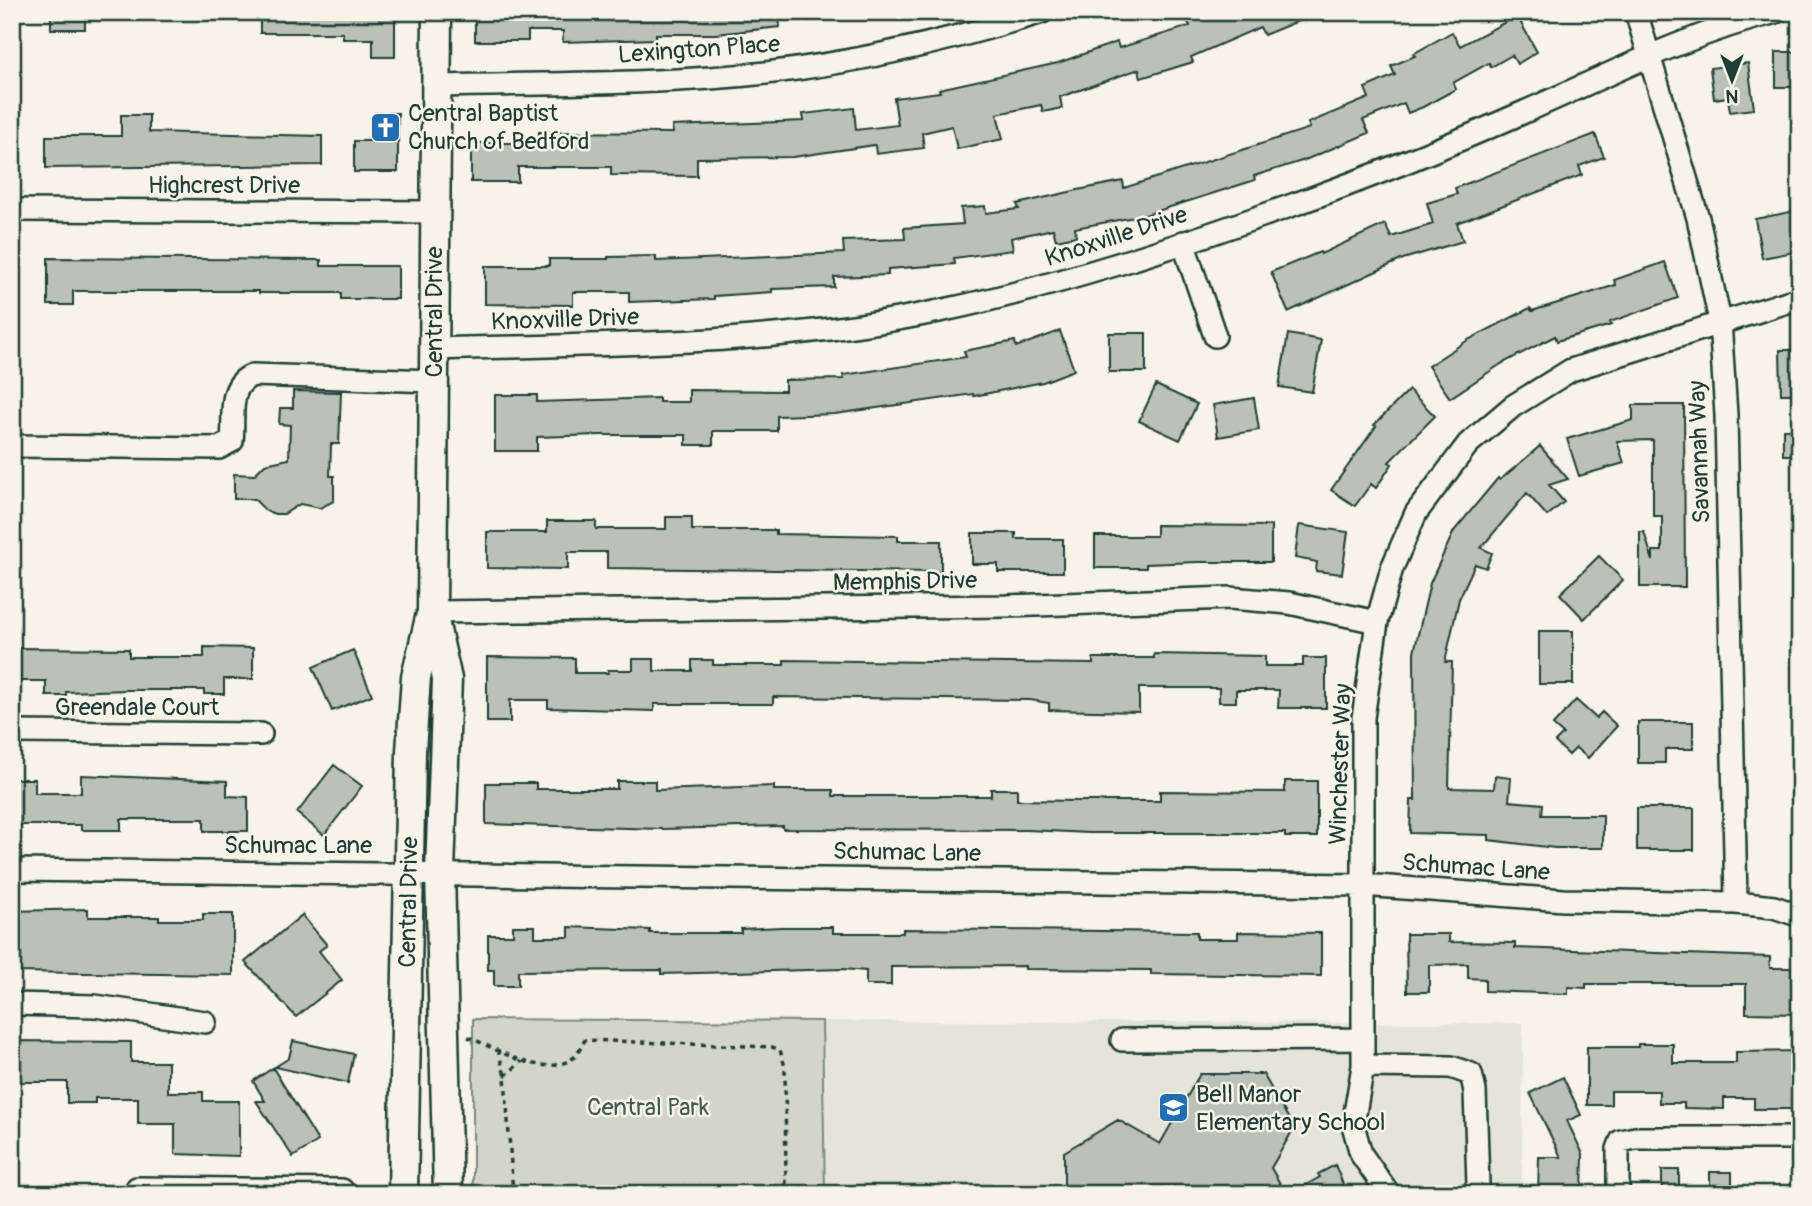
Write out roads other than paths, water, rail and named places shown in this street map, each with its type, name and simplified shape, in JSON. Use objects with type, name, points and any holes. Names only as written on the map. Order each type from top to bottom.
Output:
[{"type":"main road","name":"Central Drive","points":[[437,12],[432,612],[447,679],[440,873],[447,1194]]},
{"type":"main road","name":"Central Drive","points":[[403,1194],[407,873],[415,677],[432,612]]},
{"type":"street","name":"Lexington Place","points":[[436,86],[692,78],[765,73],[841,62],[985,30],[1042,12]]},
{"type":"street","name":"Savannah Way","points":[[1636,12],[1651,54],[1698,218],[1720,321],[1726,415],[1736,902]]},
{"type":"street","name":"Knoxville Drive","points":[[434,349],[714,341],[942,311],[1064,281],[1183,243],[1400,165],[1719,26],[1776,12]]},
{"type":"street","name":"Highcrest Drive","points":[[12,210],[435,212]]},
{"type":"street","points":[[1183,243],[1216,336]]},
{"type":"street","name":"Winchester Way","points":[[1389,1194],[1361,1154],[1353,1125],[1363,1066],[1363,718],[1377,622],[1392,568],[1416,513],[1468,444],[1513,407],[1571,370],[1800,298]]},
{"type":"street","points":[[12,446],[219,448],[232,441],[238,385],[253,376],[434,381]]},
{"type":"street","name":"Memphis Drive","points":[[432,612],[1006,606],[1230,598],[1289,603],[1377,622]]},
{"type":"street","name":"Greendale Court","points":[[12,732],[261,734]]},
{"type":"street","name":"Schumac Lane","points":[[12,870],[1363,885],[1564,900],[1736,902],[1774,908],[1800,916]]},
{"type":"street","points":[[12,1004],[94,1006],[205,1022]]},
{"type":"street","points":[[1122,1041],[1363,1039]]},
{"type":"street","points":[[1363,1066],[1451,1067],[1471,1074],[1475,1091],[1478,1185],[1472,1194]]},
{"type":"street","points":[[1618,1194],[1618,1149],[1621,1141],[1635,1138],[1800,1138]]},
{"type":"street","points":[[134,1194],[137,1188],[342,1190],[342,1194]]},
{"type":"place","name":"Central Baptist Church of Bedford","points":[[385,127]]},
{"type":"place","name":"Bell Manor Elementary School","points":[[1173,1108]]},
{"type":"park label","name":"Central Park","points":[[648,1107]]}]
